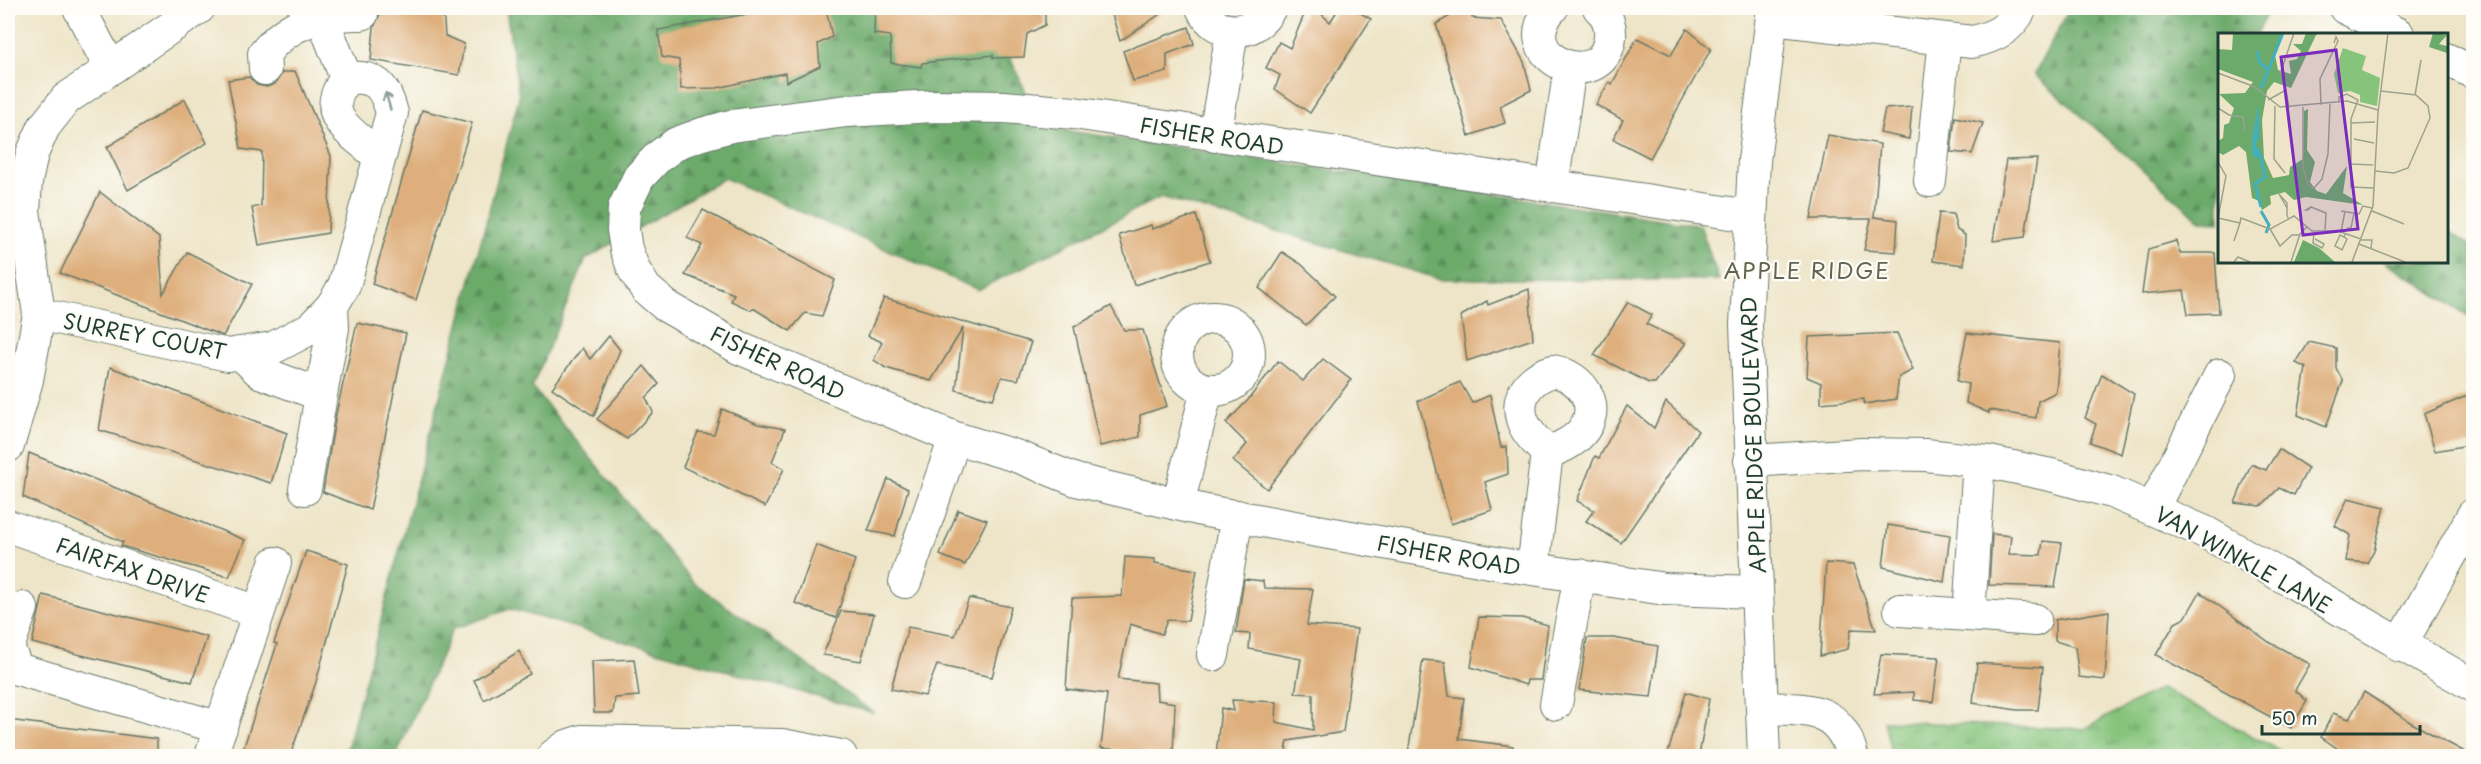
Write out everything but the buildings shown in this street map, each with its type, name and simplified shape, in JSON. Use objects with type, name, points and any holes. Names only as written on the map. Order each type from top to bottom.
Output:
[{"type":"street","points":[[79,8],[110,67]]},
{"type":"street","points":[[8,446],[27,380],[39,314],[24,211],[26,182],[20,153],[44,128],[66,99],[199,8]]},
{"type":"street","points":[[1202,8],[1205,15],[1220,28],[1232,31],[1247,30],[1262,21],[1270,8]]},
{"type":"street","points":[[1552,8],[1545,16],[1540,33],[1544,50],[1552,59],[1570,68],[1587,66],[1598,60],[1609,44],[1609,21],[1599,8]]},
{"type":"street","points":[[1772,13],[1972,42],[1991,38],[2007,28],[2021,8]]},
{"type":"street","points":[[2345,8],[2396,33]]},
{"type":"street","name":"APPLE RIDGE BOULEVARD","points":[[1764,756],[1746,325],[1754,161],[1772,13]]},
{"type":"street","points":[[265,69],[264,54],[285,33],[332,14],[362,14]]},
{"type":"street","points":[[322,17],[346,78],[336,92],[334,111],[343,126],[379,157]]},
{"type":"street","points":[[1215,136],[1232,31]]},
{"type":"street","points":[[1930,181],[1945,39]]},
{"type":"street","points":[[2448,60],[2474,73]]},
{"type":"street","points":[[1552,186],[1570,68]]},
{"type":"street","name":"SURREY COURT","points":[[39,314],[228,355],[273,348],[311,328],[332,306],[344,286],[392,113],[386,92],[375,82],[357,77],[346,78]]},
{"type":"street","name":"FISHER ROAD","points":[[1750,216],[1074,113],[1005,107],[934,106],[847,111],[731,126],[677,142],[658,157],[639,177],[624,208],[623,230],[626,249],[634,270],[646,289],[666,306],[739,348],[955,438],[1016,456],[1076,480],[1237,516],[1533,569],[1665,589],[1756,592]]},
{"type":"street","points":[[305,489],[333,328],[332,306]]},
{"type":"street","points":[[240,353],[260,372],[321,395]]},
{"type":"street","points":[[2153,508],[2220,375]]},
{"type":"street","points":[[1178,504],[1207,390]]},
{"type":"street","points":[[905,582],[955,438]]},
{"type":"street","points":[[1533,569],[1547,453]]},
{"type":"street","name":"VAN WINKLE LANE","points":[[1750,461],[1862,454],[1926,455],[1979,461],[2051,474],[2153,508],[2215,538],[2400,646],[2474,686]]},
{"type":"street","points":[[1969,615],[1979,461]]},
{"type":"street","points":[[2400,646],[2473,515]]},
{"type":"street","points":[[1213,655],[1237,516]]},
{"type":"street","name":"FAIRFAX DRIVE","points":[[8,526],[258,612]]},
{"type":"street","points":[[22,608],[8,647],[17,669],[216,742],[275,563]]},
{"type":"street","points":[[1556,704],[1580,575]]},
{"type":"street","points":[[1900,610],[2035,620]]},
{"type":"street","points":[[1763,708],[1812,710],[1829,716],[1849,743],[1852,756]]},
{"type":"street","points":[[554,756],[567,746],[582,741],[782,745],[841,756]]},
{"type":"green space","points":[[506,8],[987,8],[1042,127],[1700,225],[1719,280],[1440,279],[1161,197],[978,290],[724,178],[586,259],[532,387],[693,582],[874,713],[510,609],[453,629],[396,756],[345,756],[519,97]]},
{"type":"green space","points":[[2070,8],[2269,8],[2257,33],[2218,33],[2218,222],[2201,221],[2034,74]]},
{"type":"green space","points":[[2448,230],[2473,248],[2473,319],[2387,262],[2448,262]]},
{"type":"green space","points":[[2161,688],[2290,756],[1892,756],[1884,721],[2084,729]]},
{"type":"district","name":"APPLE RIDGE","points":[[1807,269]]}]
